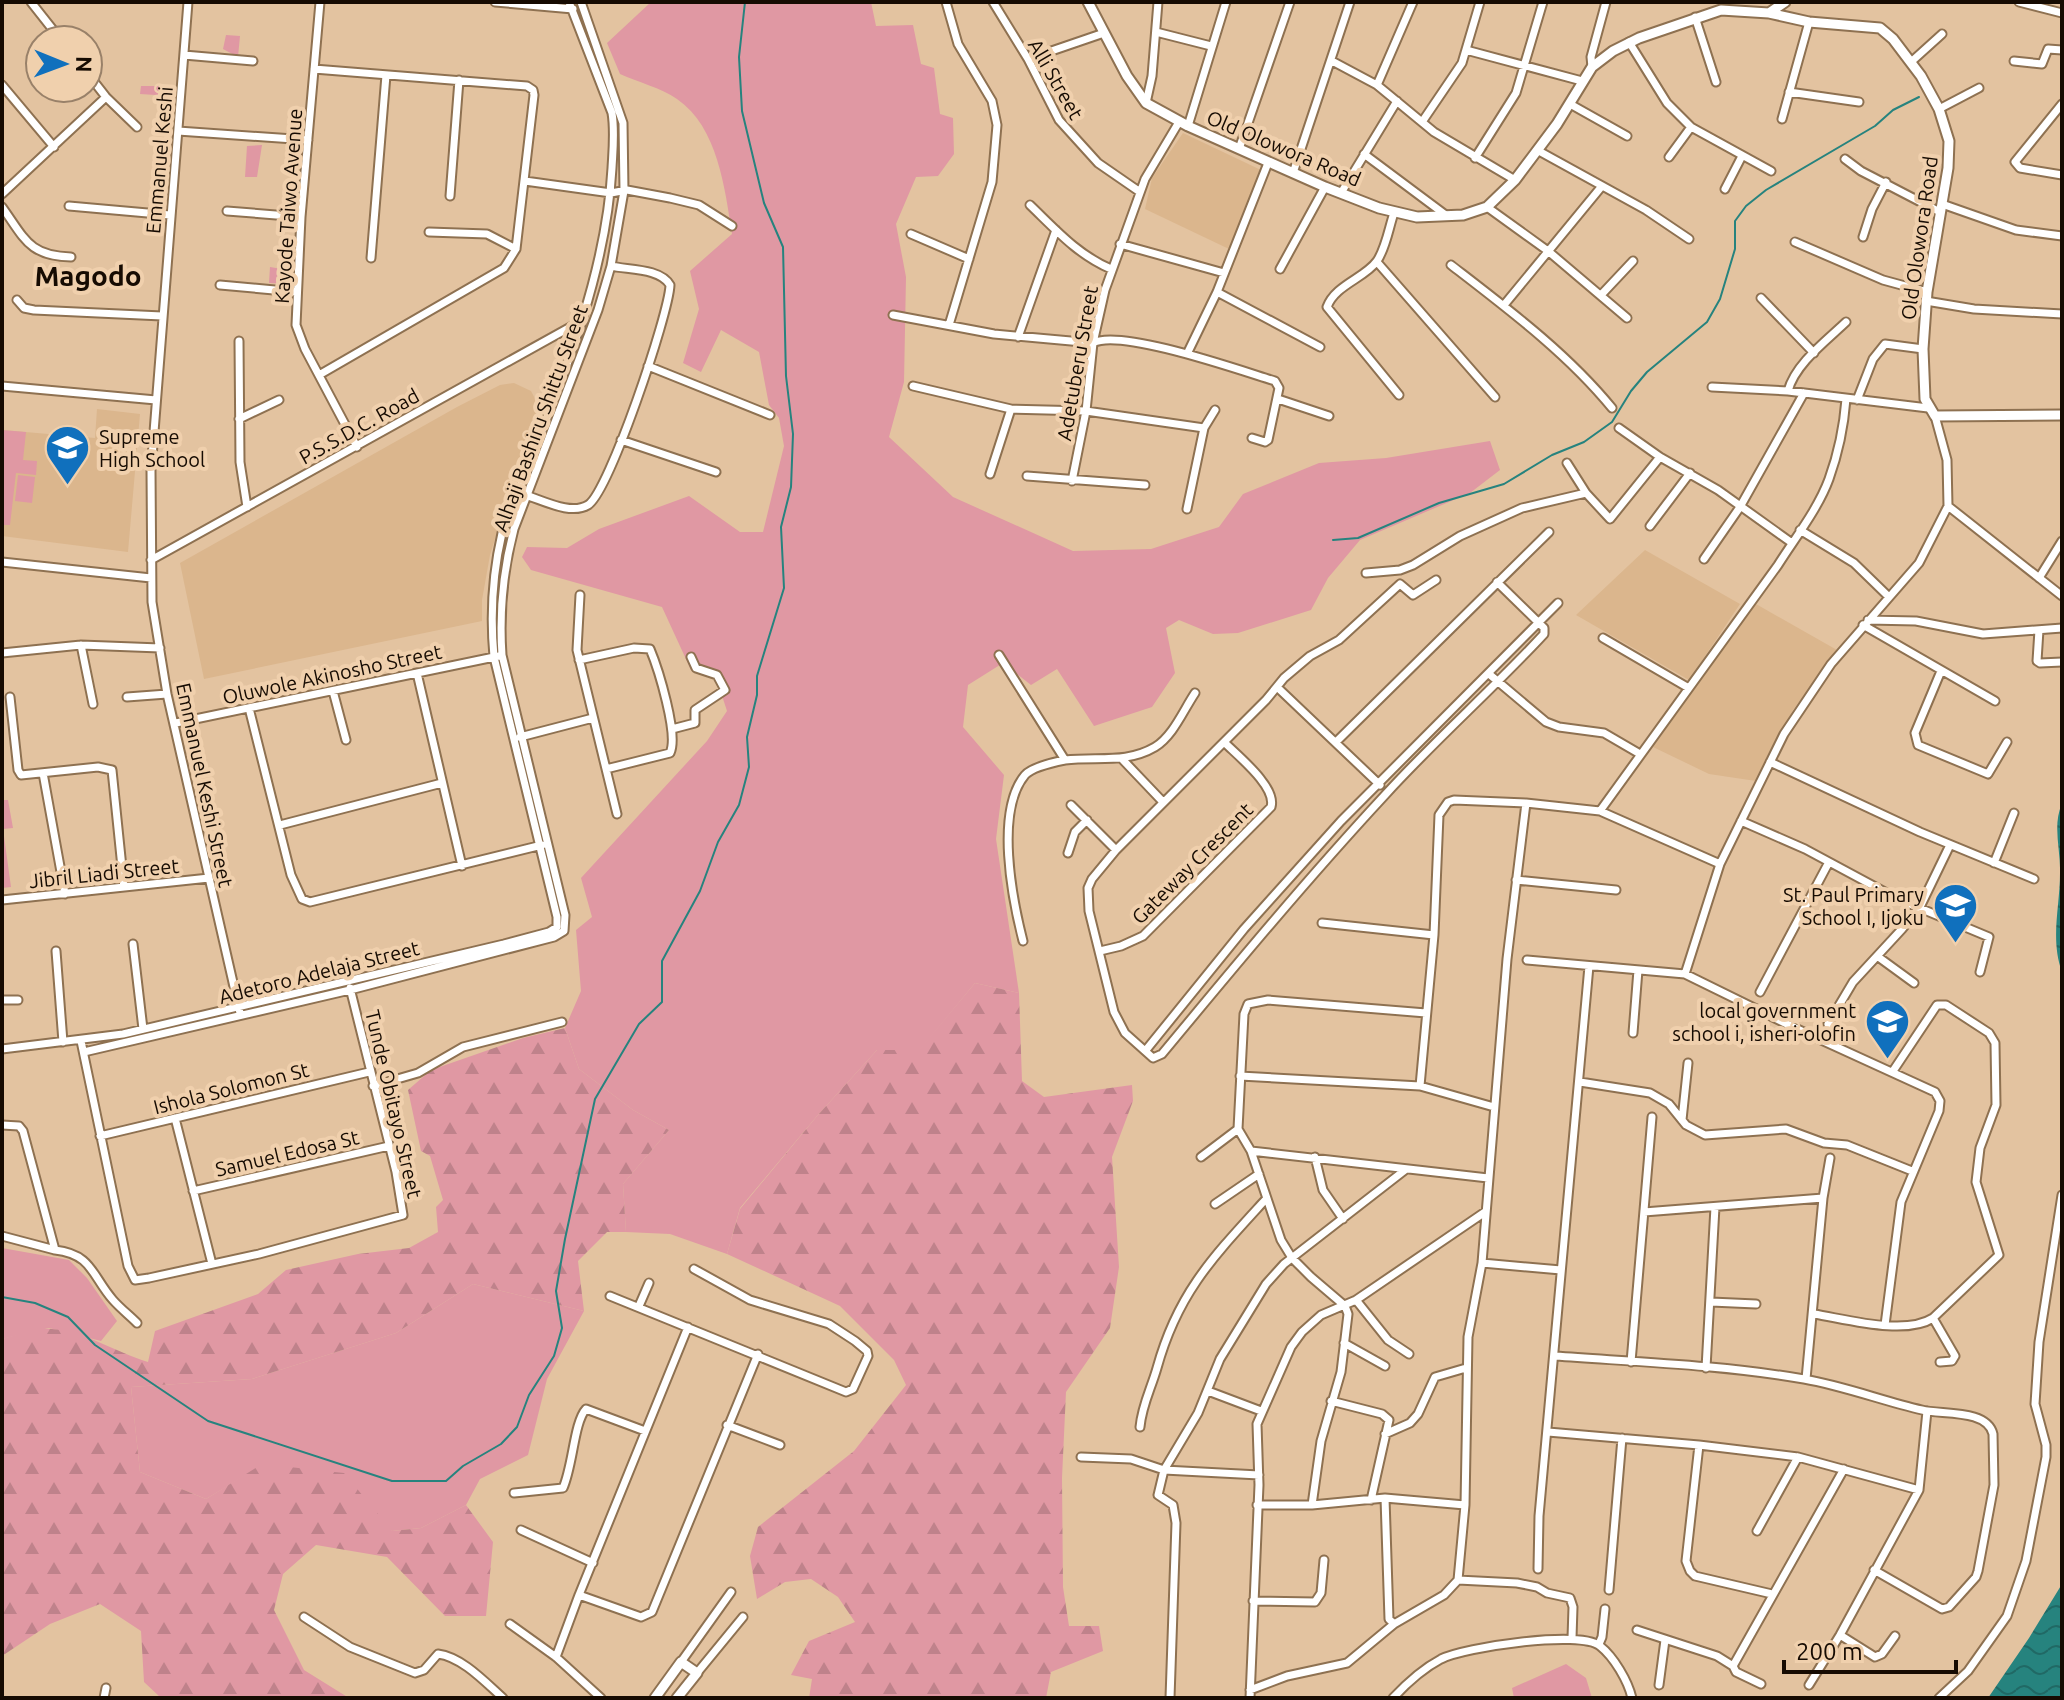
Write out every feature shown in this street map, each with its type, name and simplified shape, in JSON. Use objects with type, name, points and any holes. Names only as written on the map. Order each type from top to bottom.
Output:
[{"type":"street","points":[[31,2],[48,24]]},
{"type":"street","name":"Emmanuel Keshi","points":[[151,560],[151,470],[188,2]]},
{"type":"street","name":"Kayode Taiwo Avenue","points":[[320,2],[301,217],[296,325],[357,447]]},
{"type":"street","points":[[495,2],[582,5]]},
{"type":"street","points":[[946,2],[964,57],[992,101],[997,125],[992,182],[949,325]]},
{"type":"street","name":"Alli Street","points":[[993,2],[1065,128],[1098,163],[1140,192]]},
{"type":"street","name":"Old Olowora Road","points":[[1088,2],[1146,103],[1184,124],[1325,187],[1394,213],[1417,217],[1475,213],[1487,207],[1515,180],[1570,104],[1592,67],[1629,42],[1695,17],[1721,10],[1769,13],[1809,22],[1880,28],[1911,62],[1939,109],[1950,152],[1927,297],[1923,349],[1925,399],[1947,460],[1948,506],[1919,563],[1865,622],[1799,709],[1720,864],[1685,974]]},
{"type":"street","points":[[1146,103],[1152,76],[1158,2]]},
{"type":"street","name":"Adetuberu Street","points":[[1072,481],[1086,411],[1093,343],[1111,269],[1140,192],[1184,124],[1226,2]]},
{"type":"street","points":[[1239,149],[1290,2]]},
{"type":"street","points":[[1293,173],[1350,2]]},
{"type":"street","points":[[1377,85],[1413,2]]},
{"type":"street","points":[[1422,122],[1455,76],[1480,2]]},
{"type":"street","points":[[1475,158],[1512,101],[1543,2]]},
{"type":"street","points":[[1592,67],[1591,57],[1606,2]]},
{"type":"street","points":[[1769,13],[1783,2]]},
{"type":"street","points":[[2019,2],[2062,13]]},
{"type":"street","name":"Alhaji Bashiru Shittu Street","points":[[522,494],[583,320],[598,266],[611,193],[612,113],[570,5]]},
{"type":"street","name":"Alhaji Bashiru Shittu Street","points":[[560,927],[490,614],[493,573],[502,533],[522,494],[594,321],[611,266],[624,191],[623,123],[582,5]]},
{"type":"street","points":[[1695,17],[1716,82]]},
{"type":"street","points":[[1782,119],[1809,22]]},
{"type":"street","points":[[1156,32],[1211,46]]},
{"type":"street","points":[[1028,59],[1104,33]]},
{"type":"street","points":[[1911,62],[1942,34]]},
{"type":"street","points":[[1629,42],[1667,103],[1691,127],[1771,171]]},
{"type":"street","points":[[2014,61],[2042,64],[2048,49],[2062,50]]},
{"type":"street","points":[[1466,50],[1582,81]]},
{"type":"street","points":[[184,55],[253,61]]},
{"type":"street","points":[[1332,61],[1377,85],[1422,122],[1475,158],[1515,180]]},
{"type":"street","points":[[314,69],[527,86],[533,90],[516,249],[504,268],[319,375]]},
{"type":"street","points":[[371,258],[386,75]]},
{"type":"street","points":[[450,196],[459,80]]},
{"type":"street","points":[[2,85],[54,147]]},
{"type":"street","points":[[1939,109],[1979,88]]},
{"type":"street","points":[[1789,92],[1859,102]]},
{"type":"street","points":[[104,94],[137,127]]},
{"type":"street","points":[[2,194],[106,97]]},
{"type":"street","points":[[1341,193],[1397,101]]},
{"type":"street","points":[[1570,104],[1627,136]]},
{"type":"street","points":[[2061,107],[2015,162],[2020,168],[2062,175]]},
{"type":"street","points":[[1669,157],[1691,127]]},
{"type":"street","points":[[178,131],[308,140]]},
{"type":"street","points":[[1537,150],[1646,210],[1689,239]]},
{"type":"street","points":[[1364,154],[1447,216]]},
{"type":"street","points":[[1725,189],[1742,156]]},
{"type":"street","points":[[1845,159],[1861,171],[1941,208],[2016,230],[2062,236]]},
{"type":"street","points":[[1187,354],[1217,292],[1268,163]]},
{"type":"street","points":[[525,181],[611,193],[624,191],[699,205],[732,226]]},
{"type":"street","points":[[1863,237],[1872,209],[1886,182]]},
{"type":"street","points":[[1504,305],[1602,186]]},
{"type":"street","points":[[1280,269],[1325,187]]},
{"type":"street","points":[[1030,205],[1080,253],[1111,269]]},
{"type":"street","points":[[69,206],[170,215]]},
{"type":"street","points":[[2,207],[34,250],[47,256],[71,257]]},
{"type":"street","points":[[1487,207],[1548,251],[1627,318]]},
{"type":"street","points":[[227,211],[301,217]]},
{"type":"street","points":[[1394,213],[1377,262],[1328,302],[1327,307],[1399,395]]},
{"type":"street","points":[[1018,337],[1056,230]]},
{"type":"street","points":[[429,232],[487,234],[516,249]]},
{"type":"street","points":[[911,234],[969,259]]},
{"type":"street","points":[[1795,242],[1927,297],[1974,309],[2062,314]]},
{"type":"street","points":[[1120,244],[1224,273]]},
{"type":"street","points":[[1601,295],[1633,261]]},
{"type":"street","points":[[1377,262],[1495,397]]},
{"type":"street","points":[[1451,265],[1504,305],[1591,382],[1612,408]]},
{"type":"street","points":[[522,494],[570,508],[587,506],[601,485],[621,440],[660,330],[670,285],[657,274],[611,266]]},
{"type":"street","points":[[220,285],[296,292]]},
{"type":"street","points":[[1217,292],[1320,347]]},
{"type":"street","points":[[1761,298],[1814,353]]},
{"type":"street","points":[[17,300],[24,308],[34,310],[162,316]]},
{"type":"street","points":[[893,315],[1018,337],[1093,343],[1100,339],[1110,340],[1187,354],[1275,381],[1279,385],[1278,399],[1268,440],[1252,438]]},
{"type":"street","points":[[583,320],[594,321]]},
{"type":"street","name":"P.S.S.D.C. Road","points":[[151,560],[583,320]]},
{"type":"street","points":[[1788,391],[1791,380],[1846,322]]},
{"type":"street","points":[[239,341],[240,462],[247,507]]},
{"type":"street","points":[[1857,400],[1873,359],[1885,344],[1923,349]]},
{"type":"street","points":[[648,366],[770,415]]},
{"type":"street","points":[[2,386],[156,400]]},
{"type":"street","points":[[913,386],[1011,409],[1086,411],[1204,428]]},
{"type":"street","points":[[1712,387],[1788,391],[1931,412],[2062,415]]},
{"type":"street","points":[[1704,559],[1740,507],[1804,393]]},
{"type":"street","points":[[1278,399],[1329,416]]},
{"type":"street","points":[[1600,811],[1800,530],[1829,479],[1842,431],[1846,399]]},
{"type":"street","points":[[239,419],[279,400]]},
{"type":"street","points":[[990,474],[1011,409]]},
{"type":"street","points":[[1187,509],[1204,428],[1215,410]]},
{"type":"street","points":[[1619,428],[1792,543]]},
{"type":"street","points":[[621,440],[716,472]]},
{"type":"street","points":[[1567,463],[1586,493],[1610,519],[1660,457]]},
{"type":"street","points":[[1650,526],[1690,473]]},
{"type":"street","points":[[1027,476],[1145,485]]},
{"type":"street","points":[[1366,573],[1400,570],[1460,536],[1522,508],[1586,493]]},
{"type":"street","points":[[1948,506],[2062,596]]},
{"type":"street","points":[[1800,530],[1854,563],[1889,597]]},
{"type":"street","points":[[1336,742],[1549,532]]},
{"type":"street","points":[[2039,578],[2062,541]]},
{"type":"street","name":"Emmanuel Keshi Street","points":[[151,560],[152,602],[167,694],[239,1012]]},
{"type":"street","points":[[2,562],[151,578]]},
{"type":"street","points":[[1436,580],[1413,595],[1403,585],[1398,585],[1339,640],[1302,662],[1116,850],[1088,888],[1089,911],[1119,1026],[1149,1056],[1157,1058],[1388,792],[1499,683],[1544,634],[1544,628],[1497,582]]},
{"type":"street","points":[[580,595],[579,660],[617,814]]},
{"type":"street","points":[[1146,1050],[1244,929],[1379,783],[1558,603]]},
{"type":"street","points":[[1865,622],[1916,621],[1983,634],[2062,628]]},
{"type":"street","points":[[1865,622],[1941,671],[1995,701]]},
{"type":"street","points":[[2039,630],[2037,661],[2062,662]]},
{"type":"street","points":[[1603,638],[1687,687]]},
{"type":"street","points":[[2,653],[81,645],[160,648]]},
{"type":"street","points":[[81,645],[93,704]]},
{"type":"street","points":[[579,660],[634,648],[650,649],[672,729],[674,744],[670,753],[606,769]]},
{"type":"street","points":[[999,655],[1065,760]]},
{"type":"street","name":"Oluwole Akinosho Street","points":[[176,723],[498,656]]},
{"type":"street","points":[[672,729],[695,723],[695,710],[725,690],[717,675],[696,668],[691,657]]},
{"type":"street","points":[[1941,671],[1915,733],[1918,745],[1985,774],[1991,772],[2007,742]]},
{"type":"street","points":[[417,673],[462,866]]},
{"type":"street","points":[[1489,674],[1546,722],[1559,727],[1604,733],[1640,754]]},
{"type":"street","points":[[1277,687],[1388,792]]},
{"type":"street","points":[[333,691],[346,740]]},
{"type":"street","points":[[1023,941],[1010,855],[1011,803],[1022,780],[1031,770],[1065,760],[1123,760],[1155,747],[1166,738],[1195,693]]},
{"type":"street","points":[[127,697],[167,694]]},
{"type":"street","points":[[10,697],[21,775],[98,767],[112,770],[124,887]]},
{"type":"street","points":[[249,708],[291,875],[302,899],[310,902],[543,845]]},
{"type":"street","points":[[518,738],[593,718]]},
{"type":"street","name":"Gateway Crescent","points":[[1100,951],[1143,936],[1271,807],[1273,801],[1269,789],[1224,742]]},
{"type":"street","points":[[1123,760],[1163,802]]},
{"type":"street","points":[[1770,762],[1950,845],[2034,879]]},
{"type":"street","points":[[43,773],[65,894]]},
{"type":"street","points":[[280,825],[442,783]]},
{"type":"street","points":[[1420,1086],[1434,935],[1439,815],[1443,808],[1454,800],[1526,803],[1600,811],[1720,864]]},
{"type":"street","points":[[1250,1694],[1277,1679],[1347,1663],[1394,1624],[1444,1595],[1458,1580],[1465,1505],[1468,1337],[1482,1263],[1494,1107],[1526,803]]},
{"type":"street","points":[[1071,805],[1116,850]]},
{"type":"street","points":[[1994,863],[2014,813]]},
{"type":"street","points":[[1068,853],[1075,832],[1087,820]]},
{"type":"street","points":[[1741,821],[1829,862],[1898,899],[1989,937],[1980,972]]},
{"type":"street","points":[[1828,1024],[1853,982],[1920,907],[1950,845]]},
{"type":"street","points":[[1760,992],[1829,862]]},
{"type":"street","name":"Jibril Liadi Street","points":[[2,900],[209,878]]},
{"type":"street","points":[[1516,880],[1616,890]]},
{"type":"street","points":[[1322,923],[1434,935]]},
{"type":"street","points":[[84,1052],[554,937],[560,927]]},
{"type":"street","name":"Adetoro Adelaja Street","points":[[349,986],[560,927]]},
{"type":"street","points":[[1244,929],[1256,941]]},
{"type":"street","points":[[133,944],[143,1029]]},
{"type":"street","points":[[56,951],[63,1042]]},
{"type":"street","points":[[1877,956],[1914,983]]},
{"type":"street","points":[[1527,960],[1685,974],[1935,1092],[1940,1101],[1939,1111],[1912,1171],[1898,1217],[1885,1325]]},
{"type":"street","points":[[1538,1569],[1539,1516],[1589,966]]},
{"type":"street","points":[[1633,1033],[1638,970]]},
{"type":"street","name":"Tunde Obitayo Street","points":[[212,1264],[403,1215],[401,1193],[349,986]]},
{"type":"street","points":[[2,1000],[18,1000]]},
{"type":"street","points":[[1312,1505],[1321,1441],[1341,1372],[1349,1320],[1345,1306],[1292,1258],[1276,1230],[1251,1151],[1238,1129],[1244,1014],[1248,1004],[1254,1001],[1426,1013]]},
{"type":"street","points":[[1814,1314],[1913,1326],[1933,1318],[1999,1255],[1975,1172],[1980,1148],[1996,1105],[1995,1043],[1989,1033],[1946,1005],[1937,1005],[1893,1071]]},
{"type":"street","name":"Adetoro Adelaja Street","points":[[2,1049],[81,1041],[239,1012]]},
{"type":"street","points":[[373,1086],[418,1073],[463,1047],[562,1022]]},
{"type":"street","points":[[81,1041],[131,1276],[139,1280],[212,1264],[175,1118]]},
{"type":"street","points":[[1682,1120],[1688,1063]]},
{"type":"street","name":"Ishola Solomon St","points":[[100,1136],[369,1072]]},
{"type":"street","points":[[1240,1076],[1420,1086],[1494,1107]]},
{"type":"street","points":[[1580,1082],[1650,1093],[1669,1104],[1682,1120],[1705,1135],[1786,1129],[1824,1143],[1847,1145],[1912,1171]]},
{"type":"street","points":[[1631,1362],[1652,1117]]},
{"type":"street","points":[[2,1125],[19,1126],[23,1131],[55,1250]]},
{"type":"street","points":[[1201,1157],[1238,1129]]},
{"type":"street","name":"Samuel Edosa St","points":[[193,1191],[389,1146]]},
{"type":"street","points":[[1251,1151],[1488,1178]]},
{"type":"street","points":[[1315,1157],[1323,1190],[1343,1219]]},
{"type":"street","points":[[1806,1379],[1823,1198],[1830,1158]]},
{"type":"street","points":[[1170,1698],[1176,1523],[1173,1505],[1158,1495],[1164,1470],[1208,1391],[1220,1359],[1258,1295],[1276,1272],[1405,1170]]},
{"type":"street","points":[[1215,1204],[1259,1174]]},
{"type":"street","points":[[1939,1698],[1968,1671],[2007,1616],[2026,1561],[2046,1457],[2046,1445],[2035,1404],[2039,1342],[2062,1195]]},
{"type":"street","points":[[1644,1212],[1823,1198]]},
{"type":"street","points":[[1140,1427],[1142,1406],[1157,1370],[1162,1347],[1184,1298],[1266,1199]]},
{"type":"street","points":[[1706,1368],[1715,1207]]},
{"type":"street","points":[[1250,1694],[1259,1475],[1256,1429],[1261,1411],[1291,1347],[1321,1315],[1356,1300],[1485,1212]]},
{"type":"street","points":[[2,1236],[67,1251],[86,1261],[111,1299],[137,1323]]},
{"type":"street","points":[[1482,1263],[1561,1270]]},
{"type":"street","points":[[610,1296],[849,1392],[853,1389],[868,1356],[867,1351],[855,1341],[829,1324],[750,1300],[694,1269]]},
{"type":"street","points":[[639,1306],[649,1283]]},
{"type":"street","points":[[1356,1300],[1388,1340],[1409,1354]]},
{"type":"street","points":[[1711,1302],[1756,1304]]},
{"type":"street","points":[[1933,1318],[1955,1356],[1952,1361],[1940,1362]]},
{"type":"street","points":[[556,1657],[688,1327]]},
{"type":"street","points":[[1344,1343],[1385,1366]]},
{"type":"street","points":[[579,1595],[641,1617],[652,1612],[758,1354]]},
{"type":"street","points":[[1555,1356],[1806,1379],[1927,1411],[1983,1420],[1991,1428],[1995,1450],[1994,1485],[1988,1529],[1976,1577],[1949,1607],[1942,1609],[1874,1570]]},
{"type":"street","points":[[1385,1434],[1410,1423],[1418,1414],[1435,1377],[1466,1368]]},
{"type":"street","points":[[1208,1391],[1261,1411]]},
{"type":"street","points":[[1331,1401],[1387,1417],[1371,1500]]},
{"type":"street","points":[[514,1493],[563,1488],[581,1415],[586,1409],[645,1431]]},
{"type":"street","points":[[1809,1685],[1840,1635],[1919,1490],[1927,1411]]},
{"type":"street","points":[[727,1425],[780,1445]]},
{"type":"street","points":[[1548,1432],[1798,1457],[1919,1490]]},
{"type":"street","points":[[1609,1590],[1622,1438]]},
{"type":"street","points":[[1699,1445],[1686,1561],[1690,1571],[1695,1576],[1772,1594]]},
{"type":"street","points":[[1081,1457],[1131,1459],[1164,1470],[1259,1475]]},
{"type":"street","points":[[1757,1531],[1798,1457]]},
{"type":"street","points":[[1733,1666],[1844,1469]]},
{"type":"street","points":[[1257,1505],[1312,1505],[1385,1498],[1465,1505]]},
{"type":"street","points":[[1385,1498],[1389,1619],[1394,1624]]},
{"type":"street","points":[[521,1530],[593,1563]]},
{"type":"street","points":[[1253,1601],[1315,1602],[1321,1593],[1324,1560]]},
{"type":"street","points":[[1458,1580],[1517,1583],[1570,1598],[1573,1607],[1572,1638]]},
{"type":"street","points":[[655,1698],[731,1592]]},
{"type":"street","points":[[1599,1644],[1605,1609]]},
{"type":"street","points":[[304,1617],[350,1647],[415,1673],[424,1670],[438,1654],[447,1655],[503,1698]]},
{"type":"street","points":[[677,1698],[743,1617]]},
{"type":"street","points":[[510,1624],[556,1657],[601,1698]]},
{"type":"street","points":[[1637,1630],[1717,1656],[1733,1666],[1736,1672],[1761,1684]]},
{"type":"street","points":[[1840,1635],[1875,1657],[1882,1654],[1895,1636]]},
{"type":"street","points":[[1393,1698],[1435,1663],[1452,1655],[1492,1645],[1572,1638],[1599,1644],[1628,1685],[1632,1698]]},
{"type":"street","points":[[1659,1685],[1665,1640]]},
{"type":"street","points":[[681,1662],[697,1673]]},
{"type":"street","points":[[104,1698],[106,1688]]},
{"type":"shaded area","points":[[1183,133],[1261,170],[1229,249],[1145,209],[1152,178]]},
{"type":"shaded area","points":[[514,383],[531,391],[541,410],[539,430],[490,555],[482,600],[482,621],[204,679],[180,563],[457,407],[500,385]]},
{"type":"shaded area","name":"Supreme High School","points":[[97,409],[140,414],[128,552],[2,536],[2,430],[95,438]]},
{"type":"shaded area","points":[[1645,550],[1740,604],[1689,680],[1576,615]]},
{"type":"shaded area","points":[[1756,604],[1837,650],[1793,710],[1756,781],[1709,774],[1653,747]]},
{"type":"green space","points":[[651,2],[871,2],[876,26],[913,25],[921,64],[934,68],[940,114],[953,118],[954,154],[938,176],[916,177],[896,224],[906,277],[904,382],[889,437],[953,497],[1073,551],[1151,549],[1219,527],[1243,494],[1319,463],[1386,458],[1490,441],[1500,470],[1470,493],[1360,540],[1328,578],[1311,610],[1238,633],[1213,634],[1179,620],[1166,628],[1175,673],[1152,707],[1094,726],[1057,669],[1031,685],[1003,663],[968,685],[963,727],[1004,775],[996,839],[1019,993],[975,983],[919,1051],[877,1050],[740,1208],[727,1254],[670,1234],[626,1232],[623,1184],[669,1130],[633,1110],[579,1069],[565,1028],[581,991],[576,930],[592,917],[581,878],[707,741],[727,711],[714,671],[691,670],[662,607],[531,570],[522,557],[527,547],[567,548],[599,529],[689,496],[740,532],[763,532],[784,446],[779,418],[769,405],[759,352],[721,330],[701,372],[683,363],[699,309],[690,271],[732,234],[717,160],[702,126],[677,99],[620,74],[607,43]]},
{"type":"green space","points":[[226,35],[240,36],[238,57],[223,49]]},
{"type":"green space","points":[[141,86],[172,86],[171,96],[140,94]]},
{"type":"green space","points":[[262,145],[257,177],[245,177],[247,146]]},
{"type":"green space","points":[[270,267],[288,270],[287,284],[269,283]]},
{"type":"green space","points":[[2,430],[26,432],[23,460],[37,461],[36,475],[16,473],[10,525],[2,525]]},
{"type":"green space","points":[[18,475],[35,477],[32,503],[15,501]]},
{"type":"green space","points":[[2,800],[8,800],[13,828],[3,829],[11,887],[2,888]]},
{"type":"green space","points":[[975,983],[1019,993],[1022,1081],[1044,1097],[1132,1085],[1133,1101],[1112,1157],[1119,1267],[1110,1328],[1066,1392],[1062,1478],[1063,1587],[1069,1626],[1099,1626],[1103,1651],[1051,1672],[1046,1698],[809,1698],[812,1679],[791,1675],[809,1641],[855,1622],[838,1597],[811,1579],[785,1582],[757,1599],[750,1556],[758,1527],[854,1451],[906,1385],[894,1360],[840,1306],[727,1254],[740,1209],[877,1050],[919,1050]]},
{"type":"green space","points":[[565,1028],[579,1069],[633,1110],[669,1130],[623,1184],[626,1232],[607,1232],[578,1261],[584,1311],[473,1284],[396,1333],[252,1379],[131,1387],[140,1472],[206,1499],[262,1464],[344,1473],[392,1531],[421,1528],[466,1505],[493,1542],[486,1616],[445,1616],[387,1557],[316,1545],[283,1574],[274,1610],[304,1670],[349,1698],[161,1698],[144,1682],[141,1631],[100,1604],[50,1624],[2,1656],[2,1339],[40,1329],[65,1331],[148,1362],[155,1331],[258,1294],[286,1270],[358,1254],[409,1248],[438,1232],[436,1207],[443,1200],[430,1156],[421,1151],[408,1090],[431,1070],[523,1038]]},
{"type":"green space","points":[[2,1248],[69,1260],[87,1278],[117,1321],[101,1341],[49,1328],[2,1339]]},
{"type":"green space","points":[[473,1284],[584,1311],[547,1379],[528,1455],[480,1479],[466,1505],[421,1528],[392,1531],[262,1465],[206,1499],[140,1472],[131,1387],[252,1379],[396,1333]]},
{"type":"green space","points":[[1566,1664],[1586,1678],[1592,1698],[1514,1698],[1512,1688]]},
{"type":"water","points":[[2062,804],[2062,972],[2056,935],[2060,873],[2058,821]]},
{"type":"water","points":[[2062,1584],[2062,1698],[1988,1698],[2029,1638]]},
{"type":"waterway","points":[[2,1297],[35,1303],[68,1317],[95,1345],[208,1421],[392,1481],[446,1481],[463,1466],[501,1444],[517,1427],[529,1395],[554,1356],[562,1328],[556,1291],[595,1099],[639,1024],[662,1002],[662,961],[700,891],[718,842],[739,805],[749,767],[747,737],[757,695],[757,676],[784,588],[781,527],[791,487],[793,434],[786,376],[783,247],[764,203],[742,111],[739,57],[745,2]]},
{"type":"waterway","points":[[1333,540],[1358,538],[1439,503],[1504,484],[1552,455],[1584,442],[1612,422],[1647,372],[1707,322],[1720,299],[1735,249],[1735,221],[1746,206],[1766,190],[1919,97]]},
{"type":"place","name":"Supreme High School","points":[[68,487]]},
{"type":"place","name":"St. Paul Primary School I, Ijoku","points":[[1955,944]]},
{"type":"place","name":"local government school i, isheri-olofin","points":[[1887,1061]]},
{"type":"district","name":"Magodo","points":[[88,275]]}]
